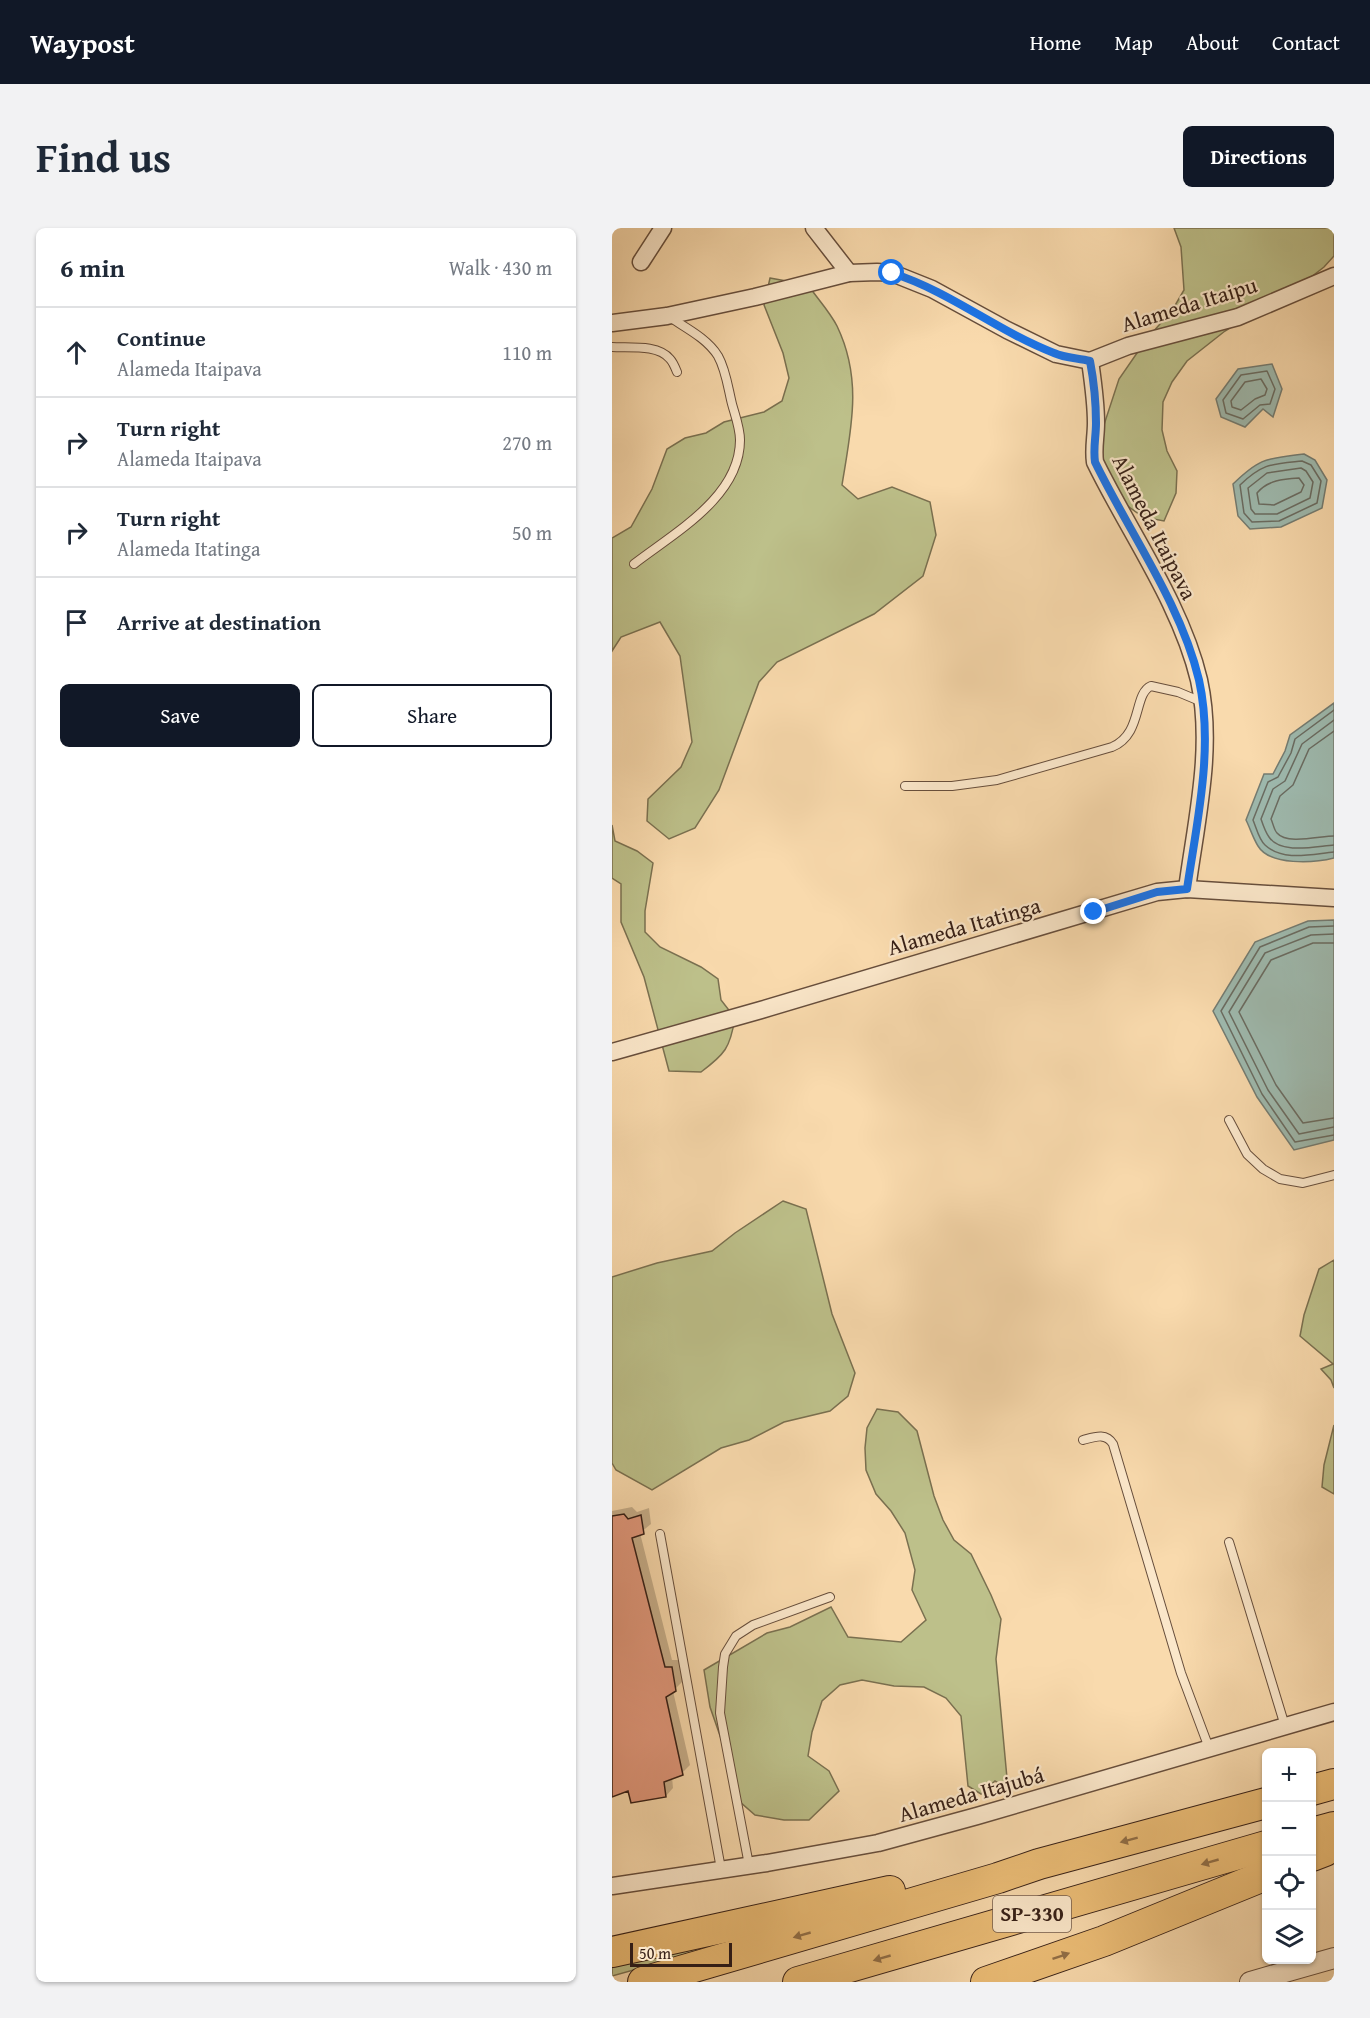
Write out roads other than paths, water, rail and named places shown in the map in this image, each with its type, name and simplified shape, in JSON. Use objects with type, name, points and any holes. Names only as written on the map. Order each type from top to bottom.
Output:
[{"type":"highway","points":[[1316,1789],[1334,1784]]},
{"type":"highway","points":[[643,1982],[1039,1864],[1262,1804]]},
{"type":"highway","name":"SP-330","points":[[798,1982],[1262,1847]]},
{"type":"highway","points":[[612,1952],[941,1880],[1039,1864]]},
{"type":"highway","name":"SP-330","points":[[870,1982],[1262,1868]]},
{"type":"highway","points":[[986,1982],[1104,1941],[1262,1877]]},
{"type":"street","points":[[641,262],[663,228]]},
{"type":"street","points":[[814,228],[849,273]]},
{"type":"street","points":[[612,323],[667,316],[849,273],[892,273],[958,302],[1056,354],[1090,361]]},
{"type":"street","name":"Alameda Itaipu","points":[[1090,361],[1128,346],[1238,316],[1334,276]]},
{"type":"street","name":"Alameda Itaipava","points":[[1090,361],[1095,390],[1095,462],[1170,603],[1191,653],[1199,680],[1205,744],[1187,889]]},
{"type":"street","name":"Alameda Itatinga","points":[[612,1052],[1157,892],[1187,889],[1334,898]]},
{"type":"street","name":"Alameda Itajubá","points":[[612,1886],[878,1843],[1334,1712]]},
{"type":"street","points":[[1250,1982],[1334,1958]]},
{"type":"lane","points":[[634,564],[710,505],[730,479],[738,458],[740,438],[738,428],[723,367],[717,355],[708,344],[667,316]]},
{"type":"lane","points":[[612,347],[658,351],[668,357],[677,372]]},
{"type":"lane","points":[[905,786],[952,786],[997,780],[1112,747],[1128,737],[1145,689],[1151,686],[1178,692],[1202,702]]},
{"type":"lane","points":[[1228,1120],[1246,1154],[1263,1169],[1280,1179],[1303,1183],[1334,1175]]},
{"type":"lane","points":[[1083,1440],[1104,1436],[1110,1438],[1113,1443],[1180,1673],[1209,1748]]},
{"type":"lane","points":[[660,1534],[721,1869]]},
{"type":"lane","points":[[1229,1542],[1285,1726]]},
{"type":"lane","points":[[750,1865],[720,1713],[725,1654],[736,1636],[753,1625],[830,1597]]},
{"type":"water","points":[[1272,364],[1282,389],[1273,417],[1263,409],[1245,427],[1221,417],[1216,399],[1238,369]]},
{"type":"water","points":[[1304,454],[1315,460],[1327,480],[1322,508],[1281,527],[1250,529],[1238,516],[1233,484],[1265,461]]},
{"type":"water","points":[[1334,703],[1334,858],[1304,862],[1272,857],[1258,846],[1246,820],[1264,774],[1273,774],[1285,751],[1290,735]]},
{"type":"water","points":[[1334,920],[1334,1140],[1294,1150],[1257,1097],[1213,1011],[1255,942],[1308,921]]}]
